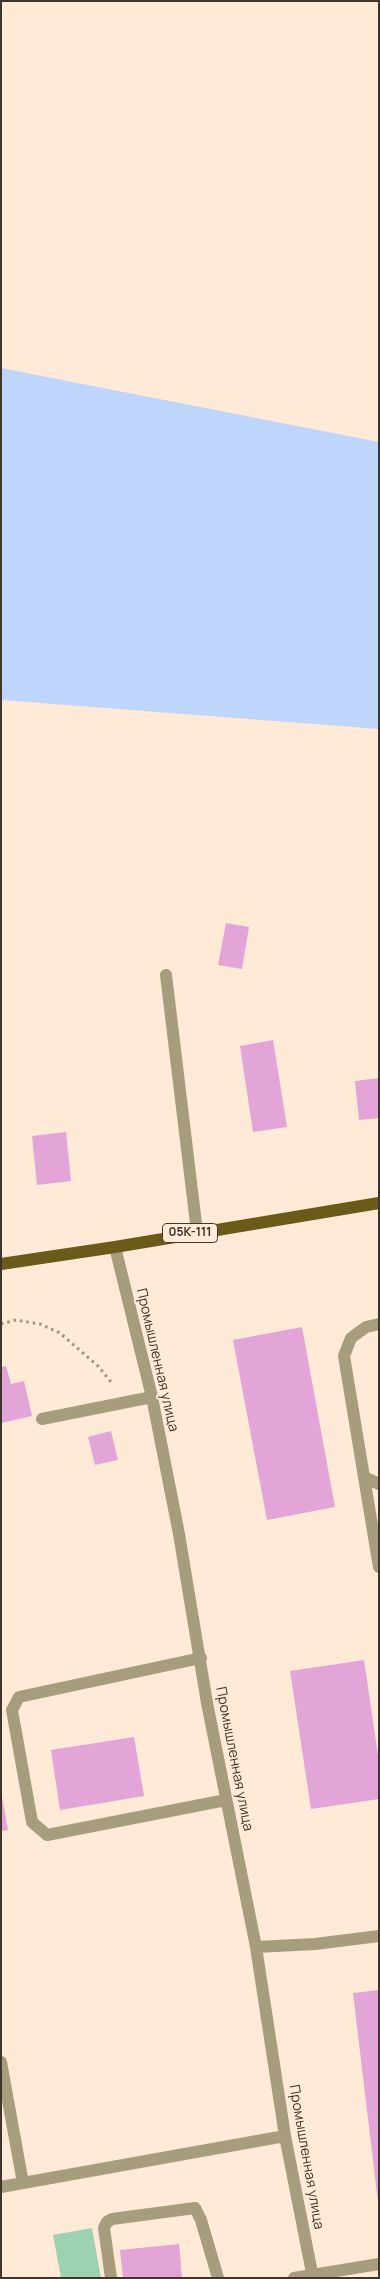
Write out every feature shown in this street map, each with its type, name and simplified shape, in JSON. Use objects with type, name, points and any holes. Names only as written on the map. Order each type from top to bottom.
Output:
[{"type":"main road","name":"05К-111","points":[[1,1264],[379,1203]]},
{"type":"lane","points":[[166,975],[197,1232]]},
{"type":"lane","name":"Промышленная улица","points":[[115,1247],[152,1397],[201,1658],[207,1703],[256,1947],[285,2136],[313,2277]]},
{"type":"lane","points":[[379,1324],[366,1327],[351,1338],[344,1356],[379,1567]]},
{"type":"lane","points":[[42,1419],[152,1397]]},
{"type":"lane","points":[[364,1477],[379,1484]]},
{"type":"lane","points":[[201,1658],[19,1697],[12,1710],[30,1813],[32,1822],[47,1834],[226,1800]]},
{"type":"lane","points":[[256,1947],[315,1944],[379,1936]]},
{"type":"lane","points":[[1,2062],[23,2183]]},
{"type":"lane","points":[[1,2187],[285,2136]]},
{"type":"lane","points":[[111,2278],[104,2228],[107,2222],[112,2219],[195,2208],[201,2220],[218,2278]]},
{"type":"lane","points":[[294,2278],[313,2277],[379,2264]]},
{"type":"path","points":[[1,1324],[16,1320],[40,1324],[60,1332],[98,1366],[111,1382],[120,1403]]},
{"type":"green space","points":[[92,2228],[101,2278],[61,2278],[53,2235]]},
{"type":"water","points":[[1,368],[379,442],[379,729],[1,700]]},
{"type":"building","points":[[226,923],[249,927],[242,969],[218,965]]},
{"type":"building","points":[[273,1040],[287,1127],[253,1132],[240,1046]]},
{"type":"building","points":[[379,1078],[379,1118],[359,1120],[355,1081]]},
{"type":"building","points":[[66,1132],[71,1181],[37,1185],[32,1136]]},
{"type":"building","points":[[302,1327],[335,1507],[267,1520],[233,1340]]},
{"type":"building","points":[[6,1366],[11,1384],[24,1381],[32,1416],[1,1423],[1,1367]]},
{"type":"building","points":[[111,1431],[118,1460],[95,1465],[88,1437]]},
{"type":"building","points":[[364,1660],[379,1762],[379,1799],[311,1809],[290,1671]]},
{"type":"building","points":[[134,1737],[144,1796],[60,1810],[51,1750]]},
{"type":"building","points":[[1,1791],[8,1830],[1,1831]]},
{"type":"building","points":[[379,1990],[379,2202],[378,2202],[353,1993]]},
{"type":"building","points":[[179,2244],[182,2278],[123,2278],[120,2250]]}]
